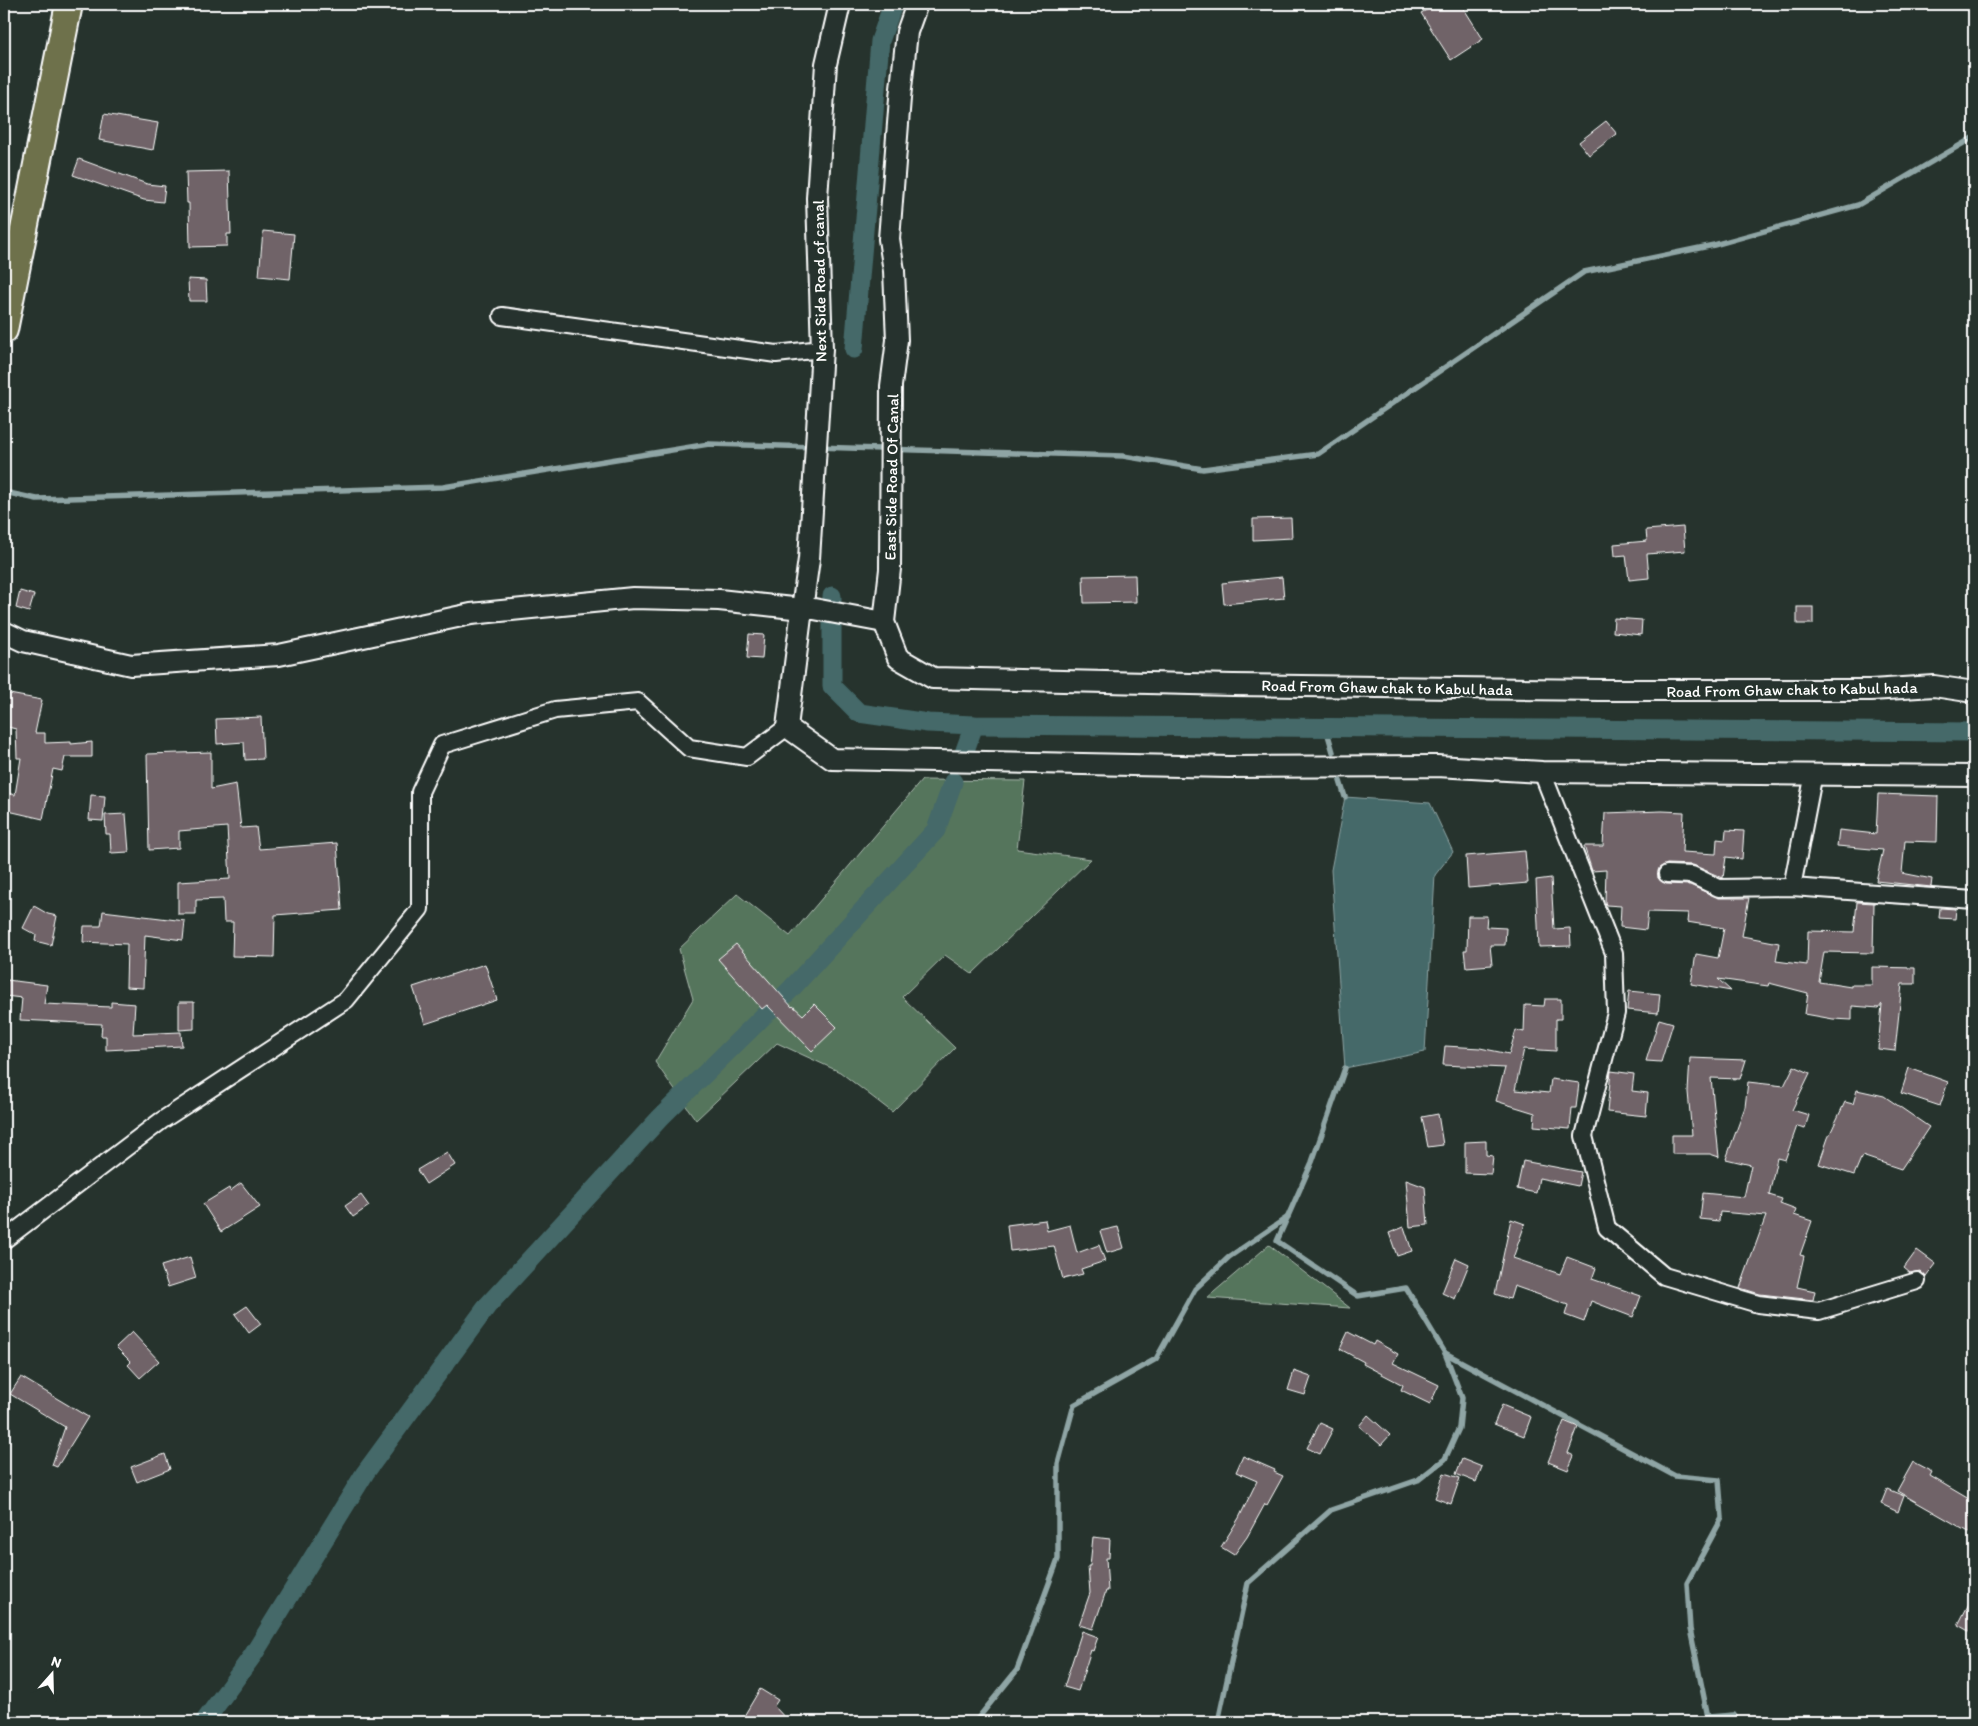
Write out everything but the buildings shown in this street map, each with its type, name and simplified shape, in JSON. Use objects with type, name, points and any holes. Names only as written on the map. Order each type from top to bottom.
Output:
[{"type":"highway","points":[[4,330],[69,4]]},
{"type":"street","name":"Next Side Road of canal","points":[[787,727],[808,609],[809,559],[822,349],[816,198],[826,64],[840,4]]},
{"type":"street","name":"East Side Road Of Canal","points":[[890,569],[892,386],[897,340],[894,272],[889,239],[907,32],[917,4]]},
{"type":"street","points":[[502,316],[776,354],[822,349]]},
{"type":"street","name":"Road From Ghaw chak to Kabul hada","points":[[890,569],[875,620],[898,658],[933,678],[1223,685],[1600,690],[1871,690],[1934,686],[1974,692]]},
{"type":"street","points":[[4,632],[23,641],[131,665],[279,655],[471,614],[633,598],[719,600],[808,609],[875,620]]},
{"type":"street","points":[[4,1240],[161,1121],[346,1000],[420,909],[420,792],[442,745],[555,710],[638,702],[689,748],[747,757],[787,727],[832,759],[1228,767],[1437,766],[1542,772],[1814,773],[1974,776]]},
{"type":"street","points":[[1542,772],[1614,953],[1616,1013],[1584,1136],[1607,1228],[1664,1276],[1758,1304],[1819,1311],[1917,1281]]},
{"type":"street","points":[[1792,887],[1814,773]]},
{"type":"street","points":[[1667,874],[1692,876],[1719,888],[1792,887],[1974,900]]},
{"type":"green space","points":[[922,780],[1025,781],[1017,849],[1091,859],[972,974],[945,955],[902,997],[955,1048],[892,1112],[840,1072],[777,1043],[696,1120],[655,1062],[693,999],[679,949],[737,894],[790,936]]},
{"type":"green space","points":[[1269,1245],[1350,1308],[1207,1298]]},
{"type":"water","points":[[1345,797],[1430,803],[1453,852],[1435,875],[1425,1052],[1345,1068],[1331,870]]},
{"type":"waterway","points":[[854,349],[880,41],[893,4]]},
{"type":"waterway","points":[[4,492],[37,499],[443,487],[709,444],[1123,456],[1203,469],[1318,454],[1584,272],[1714,245],[1858,205],[1974,137]]},
{"type":"waterway","points":[[832,596],[832,686],[859,713],[928,723],[974,725],[1974,732]]},
{"type":"waterway","points":[[964,753],[974,725]]},
{"type":"waterway","points":[[1326,728],[1333,752]]},
{"type":"waterway","points":[[1340,781],[1345,797]]},
{"type":"waterway","points":[[204,1722],[253,1655],[365,1473],[488,1305],[660,1118],[791,989],[936,830],[953,782]]},
{"type":"waterway","points":[[1345,1068],[1312,1162],[1277,1241],[1358,1296],[1406,1288],[1445,1353],[1675,1476],[1719,1480],[1722,1518],[1687,1583],[1690,1629],[1708,1717],[1734,1715],[1738,1722]]},
{"type":"waterway","points":[[975,1722],[1017,1670],[1058,1559],[1058,1464],[1074,1405],[1156,1359],[1195,1289],[1229,1257],[1288,1217]]},
{"type":"waterway","points":[[1218,1722],[1248,1583],[1331,1510],[1418,1480],[1445,1459],[1459,1428],[1462,1398],[1445,1353]]}]
